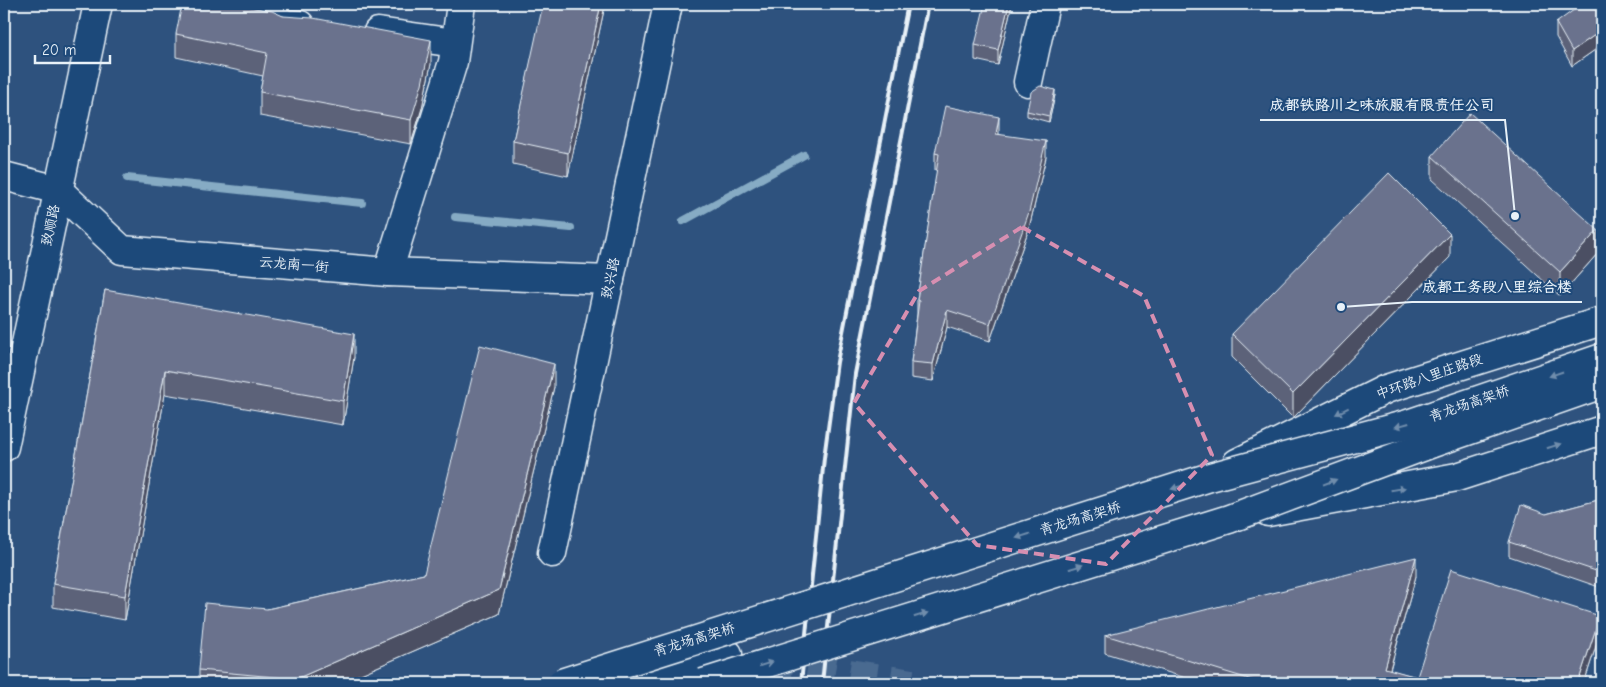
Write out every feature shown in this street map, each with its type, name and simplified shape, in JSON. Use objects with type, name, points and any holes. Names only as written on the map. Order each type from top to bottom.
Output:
[{"type":"main road","name":"致顺路","points":[[4,447],[98,4]]},
{"type":"main road","points":[[268,4],[268,10],[284,24],[321,27]]},
{"type":"main road","points":[[388,272],[453,62],[461,4]]},
{"type":"main road","name":"致兴路","points":[[552,553],[668,4]]},
{"type":"main road","points":[[1028,82],[1045,4]]},
{"type":"main road","points":[[349,29],[456,43]]},
{"type":"main road","name":"云龙南一街","points":[[4,176],[58,190],[122,250],[388,272],[610,280]]},
{"type":"main road","name":"中环路八里庄路段","points":[[1210,477],[1386,389],[1602,321]]},
{"type":"main road","name":"青龙场高架桥","points":[[560,683],[1210,477],[1408,424],[1602,358]]},
{"type":"main road","name":"青龙场高架桥","points":[[702,683],[1230,519],[1433,443],[1602,384]]},
{"type":"main road","points":[[1230,519],[1457,477],[1602,430]]},
{"type":"main road","points":[[648,683],[672,667],[728,654]]},
{"type":"highlighted area","points":[[1022,227],[1144,296],[1212,455],[1106,564],[977,545],[854,403],[919,291]]},
{"type":"building","points":[[182,4],[251,4],[250,7],[272,11],[283,16],[313,18],[431,40],[422,84],[411,120],[260,92],[267,53],[176,34]]},
{"type":"building","points":[[543,4],[601,4],[568,153],[513,141]]},
{"type":"building","points":[[985,4],[1009,4],[998,50],[975,45]]},
{"type":"building","points":[[1582,4],[1602,4],[1602,30],[1572,51],[1556,23]]},
{"type":"building","points":[[1040,86],[1055,90],[1049,116],[1027,111],[1031,92]]},
{"type":"building","points":[[945,106],[999,117],[996,134],[1046,141],[1029,212],[990,324],[947,310],[933,364],[911,362],[919,301],[917,300],[939,154],[935,153]]},
{"type":"building","points":[[1470,113],[1598,230],[1560,272],[1432,156]]},
{"type":"building","points":[[1389,173],[1450,234],[1293,394],[1232,334]]},
{"type":"building","points":[[105,290],[354,334],[343,401],[165,370],[125,596],[53,584]]},
{"type":"building","points":[[480,345],[554,364],[499,590],[296,679],[199,670],[205,603],[267,609],[424,574]]},
{"type":"building","points":[[1602,499],[1602,573],[1509,542],[1521,505],[1546,514]]},
{"type":"building","points":[[1416,557],[1385,668],[1417,677],[1451,569],[1600,616],[1578,683],[1262,683],[1105,635]]},
{"type":"waterway","points":[[683,221],[804,155]]},
{"type":"waterway","points":[[127,178],[362,203]]},
{"type":"waterway","points":[[455,217],[571,228]]},
{"type":"tunnel","points":[[766,660],[912,683]]},
{"type":"railway","points":[[801,683],[824,458],[837,362],[908,4]]},
{"type":"railway","points":[[822,683],[855,374],[928,4]]},
{"type":"place","name":"成都铁路川之味旅服有限责任公司","points":[[1515,216]]},
{"type":"place","name":"成都工务段八里综合楼","points":[[1341,307]]}]
